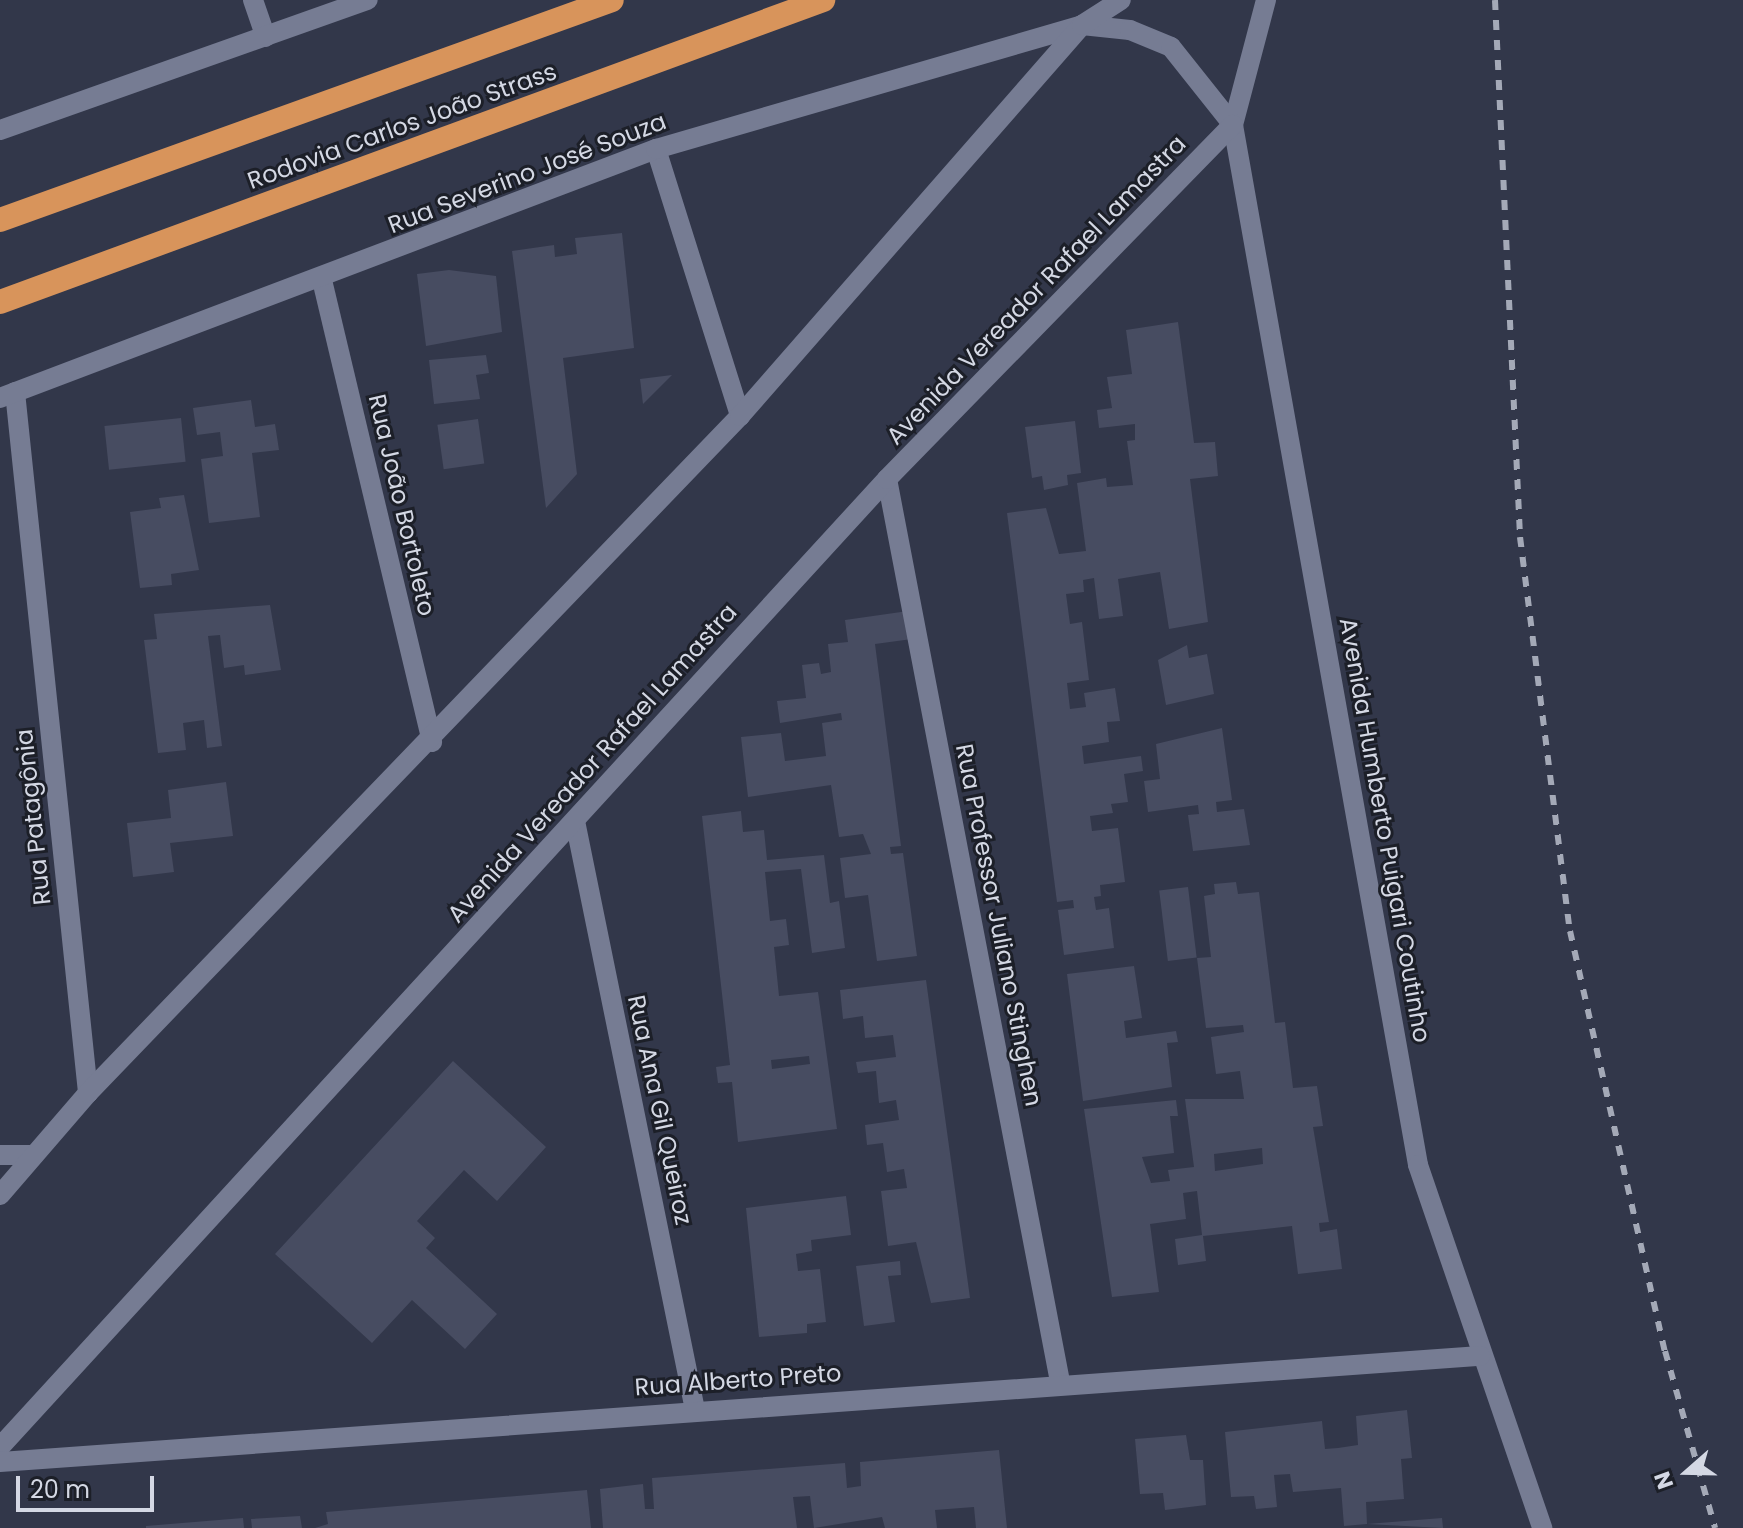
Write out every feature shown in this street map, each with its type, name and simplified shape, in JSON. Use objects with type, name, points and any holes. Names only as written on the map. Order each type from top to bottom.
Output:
[{"type":"highway","name":"Rodovia Carlos João Strass","points":[[0,220],[612,0]]},
{"type":"highway","name":"Rodovia Carlos João Strass","points":[[0,302],[823,0]]},
{"type":"street","points":[[253,0],[266,37]]},
{"type":"street","points":[[0,130],[368,0]]},
{"type":"street","points":[[0,1195],[88,1093],[432,742],[740,416],[1082,25],[1121,0]]},
{"type":"street","points":[[1233,125],[1266,0]]},
{"type":"street","points":[[1082,25],[1130,30],[1171,47],[1233,125]]},
{"type":"street","name":"Rua Severino José Souza","points":[[8,395],[322,280],[656,149],[1082,25]]},
{"type":"street","name":"Avenida Vereador Rafael Lamastra","points":[[0,1447],[887,479],[1233,125]]},
{"type":"street","name":"Avenida Humberto Puigari Coutinho","points":[[1233,125],[1418,1165],[1480,1356],[1542,1528]]},
{"type":"street","points":[[656,149],[740,416]]},
{"type":"street","name":"Rua João Bortoleto","points":[[322,280],[432,742]]},
{"type":"street","name":"Rua Patagônia","points":[[8,395],[88,1093]]},
{"type":"street","name":"Rua Professor Juliano Stinghen","points":[[887,479],[1060,1382]]},
{"type":"street","name":"Rua Ana Gil Queiroz","points":[[575,821],[695,1410]]},
{"type":"street","points":[[0,1155],[34,1155]]},
{"type":"street","name":"Rua Alberto Preto","points":[[0,1462],[1060,1382],[1480,1356]]},
{"type":"building","points":[[622,233],[634,348],[563,358],[577,474],[546,508],[512,251],[554,245],[555,257],[577,254],[575,238]]},
{"type":"building","points":[[449,270],[496,276],[502,332],[426,346],[417,274]]},
{"type":"building","points":[[1178,322],[1194,443],[1215,442],[1218,476],[1190,479],[1208,622],[1169,629],[1160,572],[1118,579],[1123,616],[1099,619],[1094,578],[1083,580],[1084,592],[1066,594],[1070,624],[1082,622],[1089,680],[1067,683],[1070,709],[1086,707],[1084,693],[1115,688],[1120,721],[1107,722],[1109,742],[1082,746],[1084,764],[1141,756],[1143,771],[1124,774],[1128,802],[1111,804],[1113,813],[1090,816],[1092,831],[1118,828],[1125,882],[1100,885],[1101,896],[1094,897],[1096,910],[1109,908],[1114,948],[1064,955],[1058,910],[1074,908],[1073,900],[1057,902],[1007,513],[1046,508],[1059,554],[1086,551],[1077,483],[1106,478],[1107,487],[1133,485],[1127,441],[1135,440],[1135,424],[1099,428],[1097,410],[1112,408],[1107,377],[1132,374],[1126,330]]},
{"type":"building","points":[[486,355],[489,373],[476,375],[480,399],[434,404],[429,360]]},
{"type":"building","points":[[672,375],[643,404],[640,379]]},
{"type":"building","points":[[251,400],[255,427],[275,424],[279,450],[252,453],[260,517],[209,523],[201,459],[223,456],[220,432],[197,435],[193,408]]},
{"type":"building","points":[[181,418],[186,462],[109,470],[104,426]]},
{"type":"building","points":[[478,419],[484,464],[444,469],[437,425]]},
{"type":"building","points":[[1075,421],[1081,473],[1067,475],[1068,485],[1044,490],[1042,476],[1032,478],[1025,427]]},
{"type":"building","points":[[184,495],[199,570],[171,574],[172,585],[140,588],[130,512],[161,508],[159,498]]},
{"type":"building","points":[[270,605],[281,670],[245,675],[244,665],[224,668],[220,635],[208,636],[222,746],[207,748],[204,720],[183,723],[186,750],[158,753],[144,640],[157,639],[154,614]]},
{"type":"building","points":[[908,611],[912,639],[875,644],[901,846],[890,847],[891,854],[903,853],[917,956],[877,961],[868,895],[845,898],[840,858],[871,854],[863,834],[839,837],[831,785],[748,797],[741,737],[781,733],[785,761],[826,756],[822,723],[842,720],[841,713],[780,723],[777,701],[806,698],[802,665],[819,663],[821,674],[831,672],[828,644],[848,642],[845,620]]},
{"type":"building","points":[[1187,645],[1189,658],[1207,654],[1214,694],[1166,705],[1158,660]]},
{"type":"building","points":[[1222,728],[1232,800],[1216,802],[1217,812],[1244,809],[1250,845],[1193,851],[1188,815],[1199,814],[1198,805],[1148,812],[1144,781],[1160,779],[1156,744]]},
{"type":"building","points":[[226,782],[233,836],[170,843],[174,872],[133,877],[127,823],[171,818],[168,790]]},
{"type":"building","points":[[741,811],[743,832],[764,830],[767,860],[824,855],[830,903],[839,901],[845,948],[812,953],[801,869],[765,872],[770,921],[786,919],[789,945],[774,947],[779,996],[818,992],[837,1129],[738,1142],[732,1082],[718,1083],[716,1067],[730,1065],[702,816]],"holes":[[[809,1056],[810,1064],[772,1069],[771,1060]]]},
{"type":"building","points":[[1236,882],[1238,894],[1259,892],[1275,1023],[1285,1022],[1293,1088],[1317,1086],[1323,1126],[1313,1127],[1329,1222],[1319,1223],[1320,1232],[1337,1229],[1342,1269],[1298,1274],[1292,1226],[1203,1236],[1206,1261],[1178,1265],[1175,1239],[1202,1235],[1197,1191],[1183,1193],[1186,1219],[1150,1224],[1159,1292],[1112,1297],[1084,1109],[1176,1100],[1178,1116],[1170,1116],[1174,1153],[1142,1157],[1151,1183],[1170,1181],[1168,1170],[1194,1167],[1185,1099],[1244,1099],[1240,1071],[1216,1074],[1211,1037],[1244,1032],[1243,1025],[1206,1028],[1197,958],[1211,957],[1204,896],[1215,894],[1214,884]],"holes":[[[1262,1148],[1263,1164],[1215,1171],[1214,1154]]]},
{"type":"building","points":[[1188,887],[1197,957],[1168,961],[1159,891]]},
{"type":"building","points":[[1134,966],[1142,1018],[1124,1021],[1126,1038],[1176,1031],[1178,1042],[1167,1043],[1172,1087],[1083,1101],[1067,974]]},
{"type":"building","points":[[926,980],[970,1298],[931,1303],[916,1242],[888,1246],[881,1191],[907,1188],[904,1169],[887,1172],[883,1143],[867,1145],[865,1125],[899,1120],[896,1100],[879,1103],[876,1071],[858,1073],[856,1062],[896,1057],[893,1035],[865,1038],[863,1016],[843,1019],[840,990]]},
{"type":"building","points":[[453,1061],[546,1147],[497,1201],[464,1170],[417,1221],[435,1238],[426,1248],[497,1314],[465,1349],[412,1300],[372,1343],[275,1254]]},
{"type":"building","points":[[846,1196],[851,1235],[811,1240],[812,1251],[796,1254],[798,1271],[820,1269],[826,1322],[807,1324],[807,1333],[759,1337],[746,1208]]},
{"type":"building","points":[[900,1261],[901,1275],[888,1276],[895,1322],[864,1326],[856,1266]]},
{"type":"building","points":[[1407,1410],[1412,1458],[1401,1459],[1404,1499],[1366,1502],[1367,1524],[1344,1526],[1341,1488],[1293,1492],[1290,1474],[1274,1475],[1277,1507],[1256,1509],[1254,1496],[1231,1497],[1225,1432],[1322,1421],[1325,1449],[1338,1448],[1358,1445],[1356,1416]]},
{"type":"building","points":[[1186,1435],[1190,1460],[1203,1460],[1206,1505],[1165,1510],[1163,1493],[1140,1494],[1135,1439]]},
{"type":"building","points":[[999,1450],[1007,1528],[976,1528],[974,1507],[935,1510],[937,1528],[885,1528],[882,1517],[814,1528],[810,1496],[793,1497],[797,1528],[603,1528],[600,1489],[643,1484],[645,1509],[654,1509],[652,1478],[845,1463],[847,1488],[861,1486],[860,1462]]},
{"type":"building","points":[[587,1490],[591,1528],[315,1528],[328,1524],[326,1512]]},
{"type":"building","points":[[300,1516],[302,1528],[252,1528],[251,1519]]},
{"type":"building","points":[[243,1518],[244,1528],[146,1528],[146,1526]]},
{"type":"building","points":[[1442,1518],[1443,1528],[1367,1524]]},
{"type":"railway","points":[[1495,0],[1520,537],[1570,931],[1665,1351],[1715,1528]]}]
